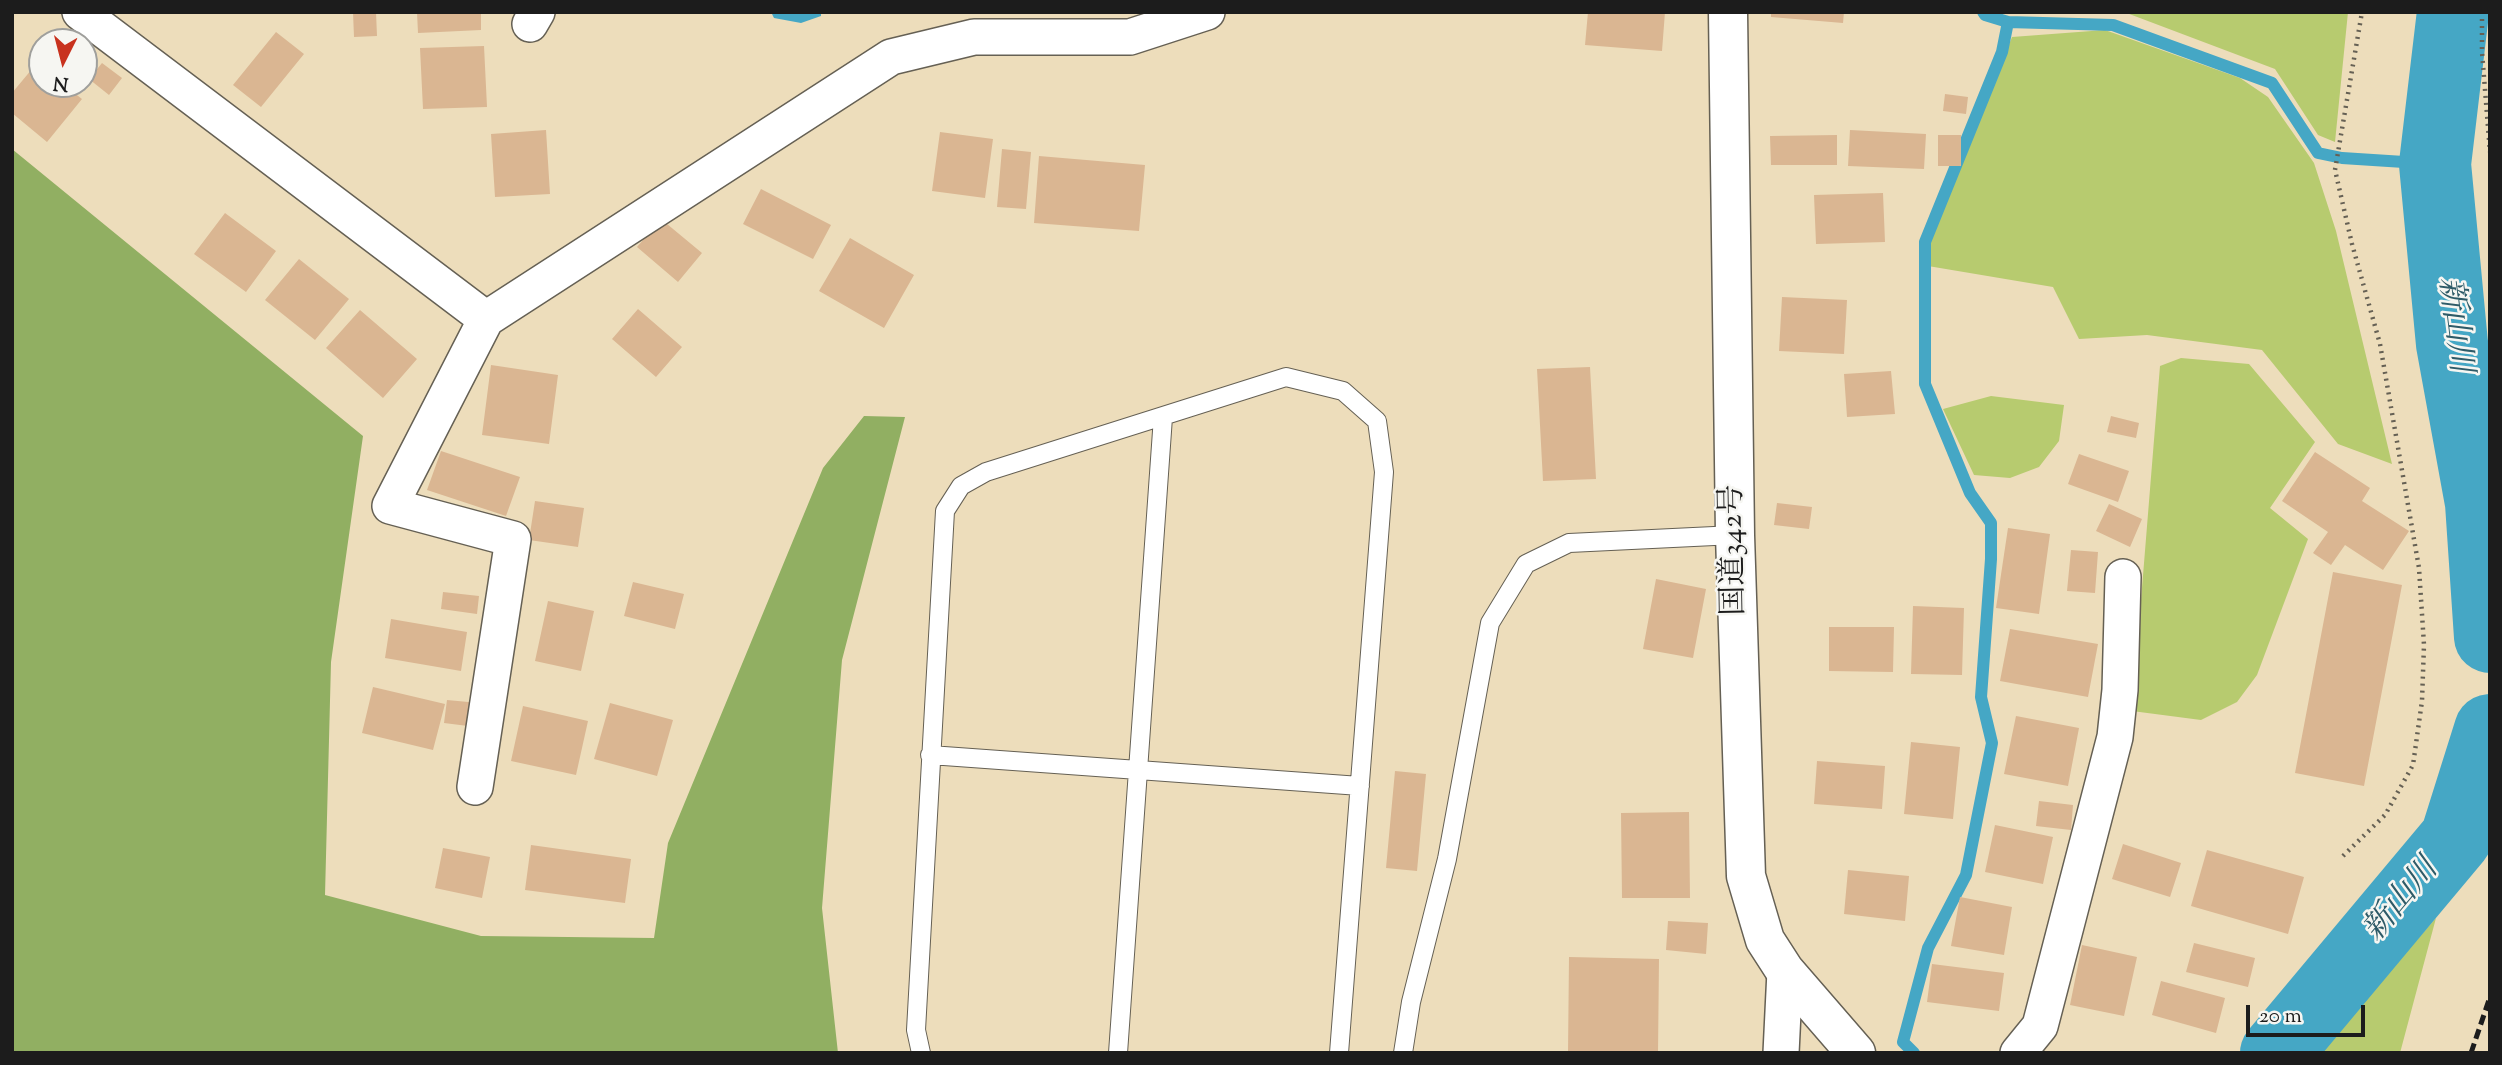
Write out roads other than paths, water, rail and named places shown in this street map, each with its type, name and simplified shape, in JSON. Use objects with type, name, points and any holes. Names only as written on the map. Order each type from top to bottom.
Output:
[{"type":"highway","name":"国道342号","points":[[1728,12],[1735,535],[1746,876],[1765,940],[1785,971],[1856,1053]]},
{"type":"street","points":[[80,12],[486,319]]},
{"type":"street","points":[[475,787],[513,539],[390,506],[486,319],[891,57],[974,37],[1130,37],[1207,12]]},
{"type":"street","points":[[2018,1053],[2040,1026],[2115,737],[2120,690],[2123,577]]},
{"type":"street","points":[[1781,1053],[1785,971]]},
{"type":"lane","points":[[921,1053],[916,1030],[945,511],[961,486],[986,472],[1286,377],[1343,391],[1377,421],[1384,472],[1339,1053]]},
{"type":"lane","points":[[1118,1053],[1163,416]]},
{"type":"lane","points":[[1404,1053],[1411,1002],[1447,859],[1490,623],[1526,564],[1569,543],[1735,535]]},
{"type":"lane","points":[[930,755],[1360,786]]},
{"type":"water","points":[[771,12],[821,12],[821,16],[801,23],[774,18]]},
{"type":"waterway","points":[[1983,12],[2008,22],[2113,25],[2272,83],[2318,153],[2342,158],[2435,164]]},
{"type":"waterway","name":"新山川","points":[[2453,12],[2435,164],[2452,344],[2481,503],[2490,637]]},
{"type":"waterway","points":[[1914,1053],[1903,1042],[1928,948],[1966,875],[1992,743],[1981,697],[1991,523],[1970,493],[1925,384],[1925,242],[2002,52],[2008,22]]},
{"type":"waterway","name":"新山川","points":[[2276,1053],[2456,838],[2490,730]]},
{"type":"railway","points":[[2471,1053],[2490,997]]}]
